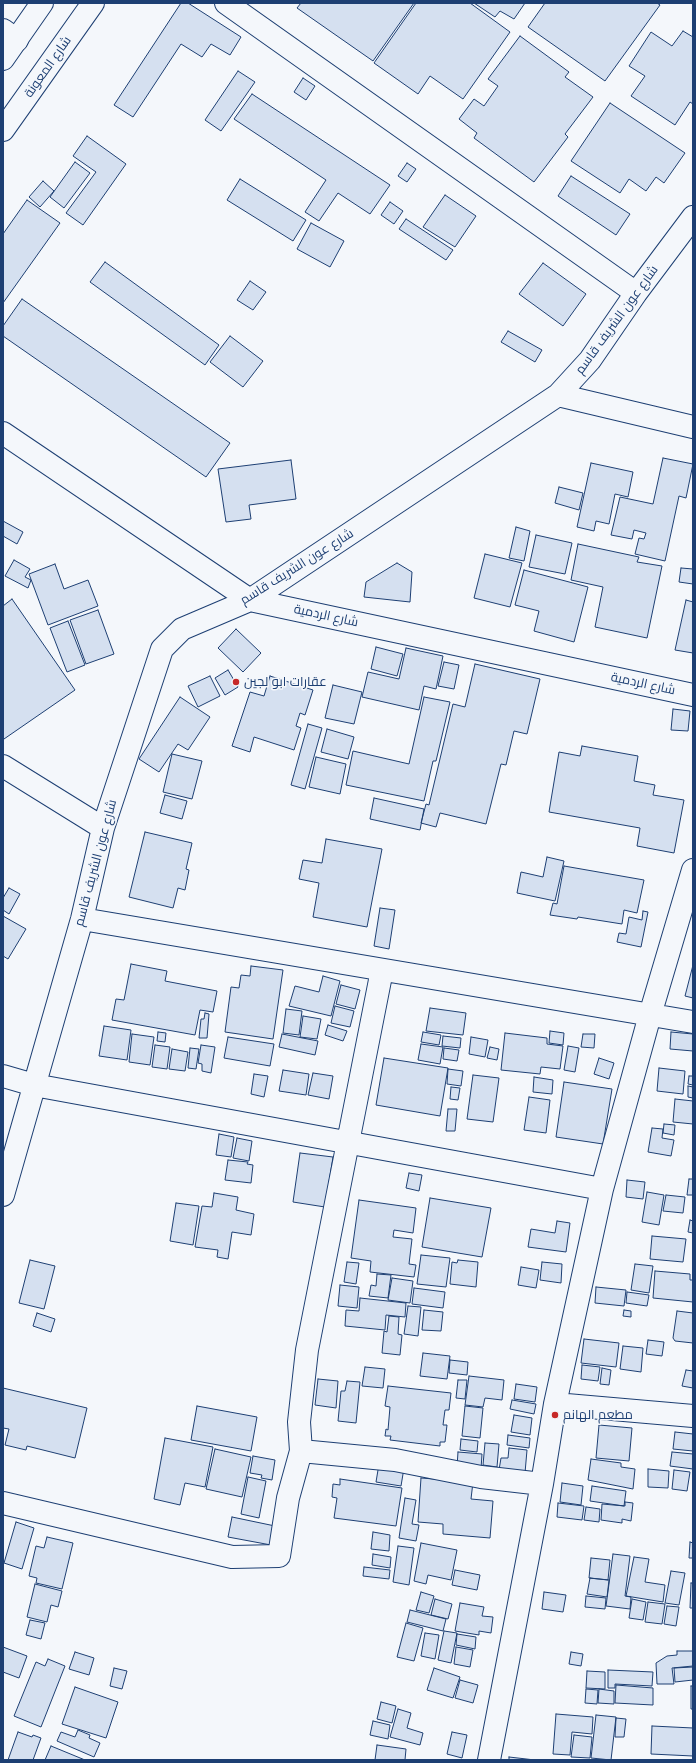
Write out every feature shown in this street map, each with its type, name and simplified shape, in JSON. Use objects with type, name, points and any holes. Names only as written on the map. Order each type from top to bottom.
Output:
[{"type":"main road","points":[[3,59],[10,35],[42,3]]},
{"type":"main road","name":"شارع المعونة","points":[[3,130],[93,3]]},
{"type":"main road","points":[[226,3],[636,293]]},
{"type":"main road","name":"شارع عون الشريف قاسم","points":[[3,1195],[82,920],[103,828],[162,649],[182,629],[250,600],[558,395],[590,360],[636,293],[693,217]]},
{"type":"main road","points":[[558,395],[693,427]]},
{"type":"main road","name":"شارع الردمية","points":[[3,433],[250,600],[693,695]]},
{"type":"main road","points":[[3,766],[103,828]]},
{"type":"main road","points":[[489,1760],[542,1484],[555,1404],[602,1189],[650,1015],[693,870]]},
{"type":"main road","points":[[82,920],[693,1022]]},
{"type":"main road","points":[[3,1503],[232,1557],[279,1556],[288,1498],[301,1451],[299,1422],[307,1350],[382,970]]},
{"type":"main road","points":[[3,1076],[34,1086],[602,1189]]},
{"type":"main road","points":[[555,1404],[693,1416]]},
{"type":"main road","points":[[301,1451],[395,1460],[481,1477],[542,1484]]},
{"type":"building","points":[[181,3],[188,3],[241,37],[230,55],[211,44],[202,57],[181,44],[133,117],[114,105]]},
{"type":"building","points":[[301,3],[414,3],[373,61],[297,8]]},
{"type":"building","points":[[416,3],[470,3],[510,32],[463,99],[430,76],[418,94],[374,63]]},
{"type":"building","points":[[474,3],[525,3],[514,19],[500,11],[495,17]]},
{"type":"building","points":[[545,3],[657,3],[660,5],[605,81],[528,27]]},
{"type":"building","points":[[683,31],[693,37],[693,104],[690,102],[675,125],[631,96],[645,76],[629,66],[651,32],[672,46]]},
{"type":"building","points":[[520,36],[569,72],[565,77],[593,97],[565,134],[568,137],[534,182],[474,138],[477,133],[459,119],[474,99],[484,106],[498,86],[488,79]]},
{"type":"building","points":[[238,71],[255,82],[221,131],[205,120]]},
{"type":"building","points":[[303,78],[315,86],[306,100],[294,92]]},
{"type":"building","points":[[252,94],[390,185],[370,214],[338,193],[319,221],[305,212],[326,180],[234,119]]},
{"type":"building","points":[[610,103],[685,153],[664,183],[656,177],[646,191],[629,179],[620,193],[571,161]]},
{"type":"building","points":[[87,136],[126,164],[83,225],[66,213],[96,172],[73,156]]},
{"type":"building","points":[[75,162],[90,173],[64,208],[50,197]]},
{"type":"building","points":[[407,163],[416,169],[407,182],[398,176]]},
{"type":"building","points":[[571,176],[630,214],[616,235],[558,196]]},
{"type":"building","points":[[240,179],[306,220],[293,241],[227,200]]},
{"type":"building","points":[[43,181],[54,191],[40,207],[29,197]]},
{"type":"building","points":[[445,195],[476,216],[455,247],[423,227]]},
{"type":"building","points":[[27,200],[60,223],[3,303],[3,234]]},
{"type":"building","points":[[390,202],[403,211],[394,224],[381,215]]},
{"type":"building","points":[[406,219],[453,250],[446,260],[399,229]]},
{"type":"building","points":[[311,223],[344,241],[330,267],[297,249]]},
{"type":"building","points":[[105,262],[219,345],[205,365],[90,282]]},
{"type":"building","points":[[543,263],[586,294],[563,326],[519,294]]},
{"type":"building","points":[[250,281],[266,292],[253,310],[237,300]]},
{"type":"building","points":[[22,299],[230,443],[206,477],[3,336],[3,326]]},
{"type":"building","points":[[508,331],[542,350],[535,362],[501,342]]},
{"type":"building","points":[[230,336],[263,361],[243,387],[210,362]]},
{"type":"building","points":[[663,458],[693,464],[686,498],[679,496],[665,561],[635,554],[639,538],[644,539],[646,533],[634,530],[632,539],[611,535],[620,497],[653,504]]},
{"type":"building","points":[[291,460],[296,499],[249,505],[251,519],[226,522],[218,469]]},
{"type":"building","points":[[591,463],[633,472],[628,497],[615,494],[609,524],[596,521],[594,531],[577,527]]},
{"type":"building","points":[[559,487],[583,493],[579,510],[555,503]]},
{"type":"building","points":[[3,521],[23,532],[17,544],[3,536]]},
{"type":"building","points":[[516,527],[530,531],[524,561],[509,558]]},
{"type":"building","points":[[536,535],[572,543],[565,574],[529,567]]},
{"type":"building","points":[[578,544],[639,557],[637,562],[662,566],[647,638],[595,627],[603,587],[571,580]]},
{"type":"building","points":[[485,554],[522,563],[510,607],[474,598]]},
{"type":"building","points":[[14,560],[30,569],[25,577],[31,580],[28,588],[5,576]]},
{"type":"building","points":[[397,563],[412,572],[410,602],[364,597],[366,582]]},
{"type":"building","points":[[55,564],[64,589],[88,580],[98,606],[48,625],[29,574]]},
{"type":"building","points":[[681,568],[693,569],[693,584],[679,582]]},
{"type":"building","points":[[524,570],[588,587],[574,642],[534,631],[539,611],[515,605]]},
{"type":"building","points":[[12,599],[75,690],[4,739],[3,606]]},
{"type":"building","points":[[686,600],[693,602],[693,653],[675,650]]},
{"type":"building","points":[[98,610],[114,654],[86,664],[70,620]]},
{"type":"building","points":[[68,621],[85,665],[67,672],[50,628]]},
{"type":"building","points":[[236,629],[261,653],[243,672],[218,648]]},
{"type":"building","points":[[376,647],[403,654],[397,676],[371,669]]},
{"type":"building","points":[[406,648],[443,656],[436,689],[424,686],[419,710],[362,697],[368,672],[399,679]]},
{"type":"building","points":[[444,662],[459,665],[454,689],[438,686]]},
{"type":"building","points":[[475,664],[540,679],[527,734],[514,731],[506,765],[501,764],[486,824],[440,813],[436,827],[421,823],[426,804],[429,805],[453,704],[465,707]]},
{"type":"building","points":[[228,670],[238,687],[225,695],[215,678]]},
{"type":"building","points":[[210,676],[220,696],[198,707],[188,686]]},
{"type":"building","points":[[270,676],[313,690],[305,715],[300,713],[296,726],[301,728],[294,750],[254,737],[250,752],[232,746],[250,692],[264,696]]},
{"type":"building","points":[[333,685],[362,692],[354,724],[325,718]]},
{"type":"building","points":[[180,697],[210,717],[188,750],[178,744],[159,772],[139,759]]},
{"type":"building","points":[[424,697],[450,702],[436,761],[433,761],[424,801],[346,785],[353,751],[409,764]]},
{"type":"building","points":[[673,709],[690,711],[688,731],[671,730]]},
{"type":"building","points":[[308,724],[322,728],[305,789],[291,785]]},
{"type":"building","points":[[327,729],[354,737],[348,759],[321,752]]},
{"type":"building","points":[[582,746],[638,756],[634,781],[655,785],[653,795],[684,800],[674,853],[637,846],[640,828],[549,812],[559,752],[580,756]]},
{"type":"building","points":[[172,754],[202,761],[192,799],[163,792]]},
{"type":"building","points":[[316,757],[346,764],[340,794],[309,787]]},
{"type":"building","points":[[165,795],[187,801],[182,819],[160,813]]},
{"type":"building","points":[[374,798],[424,809],[420,830],[370,819]]},
{"type":"building","points":[[145,832],[192,843],[186,869],[189,870],[185,890],[178,888],[173,908],[129,897]]},
{"type":"building","points":[[326,839],[382,849],[367,927],[313,917],[319,883],[299,879],[303,860],[322,863]]},
{"type":"building","points":[[547,857],[564,861],[555,901],[517,893],[521,872],[543,877]]},
{"type":"building","points":[[564,866],[644,880],[637,913],[624,910],[622,924],[578,917],[577,919],[550,915],[553,903],[557,904]]},
{"type":"building","points":[[9,888],[20,894],[9,914],[3,910],[3,898]]},
{"type":"building","points":[[380,908],[395,910],[389,949],[374,946]]},
{"type":"building","points":[[643,911],[648,912],[641,947],[617,942],[619,933],[626,934],[629,917],[642,920]]},
{"type":"building","points":[[3,916],[26,929],[8,959],[3,956]]},
{"type":"building","points":[[131,964],[167,971],[165,981],[217,991],[213,1012],[200,1010],[195,1035],[112,1020],[116,999],[124,1000]]},
{"type":"building","points":[[693,965],[693,998],[685,996]]},
{"type":"building","points":[[251,966],[283,970],[273,1039],[225,1032],[231,987],[239,988],[241,975],[250,976]]},
{"type":"building","points":[[323,976],[340,981],[331,1016],[289,1006],[295,986],[319,992]]},
{"type":"building","points":[[341,985],[360,990],[355,1009],[336,1004]]},
{"type":"building","points":[[335,1006],[354,1011],[350,1027],[331,1023]]},
{"type":"building","points":[[430,1008],[466,1013],[463,1035],[426,1031]]},
{"type":"building","points":[[286,1009],[302,1011],[299,1035],[283,1033]]},
{"type":"building","points":[[205,1013],[209,1014],[207,1038],[199,1038],[201,1019],[204,1019]]},
{"type":"building","points":[[303,1016],[321,1019],[317,1039],[300,1037]]},
{"type":"building","points":[[328,1025],[347,1031],[343,1041],[325,1035]]},
{"type":"building","points":[[104,1026],[131,1030],[127,1060],[99,1056]]},
{"type":"building","points":[[550,1031],[564,1033],[563,1045],[549,1043]]},
{"type":"building","points":[[158,1032],[166,1033],[165,1042],[157,1041]]},
{"type":"building","points":[[423,1032],[441,1035],[439,1045],[421,1042]]},
{"type":"building","points":[[671,1032],[693,1034],[693,1051],[670,1049]]},
{"type":"building","points":[[505,1033],[547,1038],[547,1044],[563,1046],[560,1069],[541,1067],[540,1074],[501,1070]]},
{"type":"building","points":[[132,1034],[154,1037],[150,1065],[129,1062]]},
{"type":"building","points":[[282,1034],[318,1041],[315,1055],[279,1047]]},
{"type":"building","points":[[583,1034],[595,1034],[594,1048],[581,1047]]},
{"type":"building","points":[[443,1036],[461,1038],[460,1048],[442,1046]]},
{"type":"building","points":[[228,1037],[274,1044],[270,1066],[224,1058]]},
{"type":"building","points":[[471,1037],[488,1040],[485,1057],[469,1054]]},
{"type":"building","points":[[421,1044],[443,1047],[440,1064],[418,1060]]},
{"type":"building","points":[[155,1045],[170,1047],[167,1069],[152,1067]]},
{"type":"building","points":[[201,1045],[215,1047],[211,1073],[202,1071],[202,1064],[198,1063]]},
{"type":"building","points":[[568,1046],[579,1048],[575,1072],[564,1070]]},
{"type":"building","points":[[490,1047],[499,1049],[497,1060],[487,1058]]},
{"type":"building","points":[[190,1048],[199,1049],[196,1069],[188,1068]]},
{"type":"building","points":[[444,1048],[459,1050],[457,1061],[443,1059]]},
{"type":"building","points":[[172,1049],[188,1052],[185,1071],[169,1069]]},
{"type":"building","points":[[384,1058],[448,1068],[440,1116],[376,1105]]},
{"type":"building","points":[[599,1058],[614,1063],[609,1079],[594,1074]]},
{"type":"building","points":[[659,1068],[685,1071],[683,1094],[657,1091]]},
{"type":"building","points":[[448,1069],[463,1071],[461,1086],[447,1084]]},
{"type":"building","points":[[283,1070],[309,1074],[306,1095],[279,1091]]},
{"type":"building","points":[[313,1073],[333,1076],[329,1099],[308,1095]]},
{"type":"building","points":[[254,1074],[268,1076],[264,1097],[251,1094]]},
{"type":"building","points":[[473,1075],[499,1078],[493,1122],[467,1119]]},
{"type":"building","points":[[689,1076],[693,1076],[693,1085],[688,1084]]},
{"type":"building","points":[[534,1077],[553,1080],[552,1094],[533,1092]]},
{"type":"building","points":[[564,1082],[612,1089],[603,1144],[556,1137]]},
{"type":"building","points":[[688,1086],[693,1087],[693,1098],[688,1097]]},
{"type":"building","points":[[451,1087],[460,1088],[458,1100],[450,1099]]},
{"type":"building","points":[[529,1097],[550,1100],[546,1133],[524,1130]]},
{"type":"building","points":[[675,1099],[693,1101],[693,1124],[673,1122]]},
{"type":"building","points":[[448,1109],[457,1109],[455,1131],[446,1131]]},
{"type":"building","points":[[664,1124],[675,1125],[674,1135],[663,1133]]},
{"type":"building","points":[[652,1128],[663,1129],[662,1138],[674,1140],[671,1156],[648,1152]]},
{"type":"building","points":[[219,1134],[234,1137],[231,1157],[216,1155]]},
{"type":"building","points":[[237,1138],[252,1141],[249,1161],[233,1158]]},
{"type":"building","points":[[300,1153],[333,1157],[325,1207],[293,1202]]},
{"type":"building","points":[[228,1160],[248,1162],[247,1164],[253,1165],[251,1183],[225,1180]]},
{"type":"building","points":[[409,1173],[422,1175],[419,1191],[406,1188]]},
{"type":"building","points":[[689,1179],[693,1179],[693,1195],[687,1195]]},
{"type":"building","points":[[627,1180],[645,1182],[643,1199],[626,1197]]},
{"type":"building","points":[[647,1192],[664,1195],[659,1225],[642,1222]]},
{"type":"building","points":[[214,1193],[238,1197],[236,1210],[254,1214],[251,1235],[232,1232],[228,1259],[217,1257],[218,1250],[195,1247],[202,1206],[212,1207]]},
{"type":"building","points":[[666,1195],[685,1197],[683,1213],[663,1211]]},
{"type":"building","points":[[430,1198],[491,1208],[482,1257],[422,1247]]},
{"type":"building","points":[[359,1200],[416,1208],[413,1233],[394,1230],[393,1237],[412,1239],[409,1264],[416,1265],[414,1277],[370,1272],[371,1261],[351,1258]]},
{"type":"building","points":[[176,1203],[199,1206],[193,1245],[170,1241]]},
{"type":"building","points":[[690,1220],[693,1221],[693,1233],[688,1232]]},
{"type":"building","points":[[557,1221],[570,1223],[566,1252],[528,1247],[531,1229],[555,1233]]},
{"type":"building","points":[[652,1236],[686,1239],[683,1262],[650,1259]]},
{"type":"building","points":[[421,1255],[450,1258],[446,1287],[417,1284]]},
{"type":"building","points":[[30,1260],[55,1266],[44,1309],[19,1303]]},
{"type":"building","points":[[458,1260],[478,1262],[476,1287],[450,1284],[452,1262],[457,1263]]},
{"type":"building","points":[[347,1262],[359,1263],[356,1284],[344,1282]]},
{"type":"building","points":[[542,1262],[562,1264],[561,1283],[540,1280]]},
{"type":"building","points":[[635,1264],[653,1266],[649,1293],[631,1290]]},
{"type":"building","points":[[521,1267],[539,1270],[536,1288],[518,1285]]},
{"type":"building","points":[[655,1271],[690,1274],[690,1280],[693,1280],[693,1302],[653,1298]]},
{"type":"building","points":[[377,1274],[391,1275],[388,1298],[369,1296],[371,1285],[376,1286]]},
{"type":"building","points":[[392,1278],[413,1281],[410,1303],[388,1300]]},
{"type":"building","points":[[340,1285],[359,1287],[357,1308],[338,1306]]},
{"type":"building","points":[[596,1287],[626,1290],[624,1306],[595,1303]]},
{"type":"building","points":[[414,1288],[445,1292],[443,1308],[412,1304]]},
{"type":"building","points":[[627,1292],[649,1295],[647,1306],[626,1303]]},
{"type":"building","points":[[360,1298],[406,1303],[405,1317],[386,1315],[385,1330],[345,1326],[346,1310],[359,1311]]},
{"type":"building","points":[[408,1306],[421,1307],[418,1336],[404,1334]]},
{"type":"building","points":[[424,1310],[443,1312],[441,1331],[422,1330]]},
{"type":"building","points":[[624,1310],[631,1311],[631,1317],[623,1316]]},
{"type":"building","points":[[677,1311],[693,1313],[693,1343],[675,1341],[673,1338]]},
{"type":"building","points":[[37,1313],[55,1319],[51,1332],[33,1326]]},
{"type":"building","points":[[389,1316],[399,1317],[398,1334],[402,1335],[400,1355],[382,1353],[384,1331],[387,1332]]},
{"type":"building","points":[[584,1339],[619,1343],[616,1367],[581,1363]]},
{"type":"building","points":[[648,1340],[664,1342],[662,1356],[646,1354]]},
{"type":"building","points":[[623,1346],[643,1348],[641,1372],[620,1369]]},
{"type":"building","points":[[423,1353],[450,1356],[447,1379],[420,1376]]},
{"type":"building","points":[[450,1360],[468,1362],[467,1375],[449,1373]]},
{"type":"building","points":[[582,1365],[600,1367],[598,1381],[581,1379]]},
{"type":"building","points":[[365,1367],[385,1369],[383,1388],[362,1386]]},
{"type":"building","points":[[602,1368],[611,1370],[609,1385],[600,1384]]},
{"type":"building","points":[[686,1370],[693,1371],[693,1388],[682,1386]]},
{"type":"building","points":[[469,1376],[504,1380],[502,1400],[485,1398],[483,1407],[465,1405]]},
{"type":"building","points":[[318,1379],[338,1381],[336,1408],[315,1405]]},
{"type":"building","points":[[458,1380],[467,1380],[465,1399],[456,1398]]},
{"type":"building","points":[[347,1381],[360,1382],[356,1423],[338,1421],[341,1391],[345,1391]]},
{"type":"building","points":[[516,1384],[537,1387],[535,1402],[514,1399]]},
{"type":"building","points":[[388,1386],[451,1393],[449,1410],[445,1410],[443,1425],[447,1425],[445,1442],[440,1442],[440,1446],[390,1440],[391,1436],[385,1436],[386,1429],[388,1430],[390,1407],[385,1406]]},
{"type":"building","points":[[3,1388],[87,1408],[75,1458],[27,1446],[26,1450],[5,1445],[9,1429],[3,1428]]},
{"type":"building","points":[[512,1400],[536,1404],[534,1414],[510,1409]]},
{"type":"building","points":[[197,1406],[257,1417],[251,1451],[191,1440]]},
{"type":"building","points":[[465,1406],[483,1408],[480,1438],[462,1436]]},
{"type":"building","points":[[514,1415],[532,1418],[530,1435],[511,1432]]},
{"type":"building","points":[[599,1425],[632,1428],[629,1461],[596,1458]]},
{"type":"building","points":[[675,1432],[693,1434],[693,1451],[673,1449]]},
{"type":"building","points":[[508,1435],[530,1438],[529,1448],[507,1445]]},
{"type":"building","points":[[165,1438],[213,1447],[205,1487],[185,1483],[180,1505],[154,1499]]},
{"type":"building","points":[[461,1439],[478,1441],[477,1452],[460,1450]]},
{"type":"building","points":[[485,1443],[499,1444],[497,1467],[483,1465]]},
{"type":"building","points":[[509,1448],[527,1450],[525,1473],[499,1470],[501,1458],[508,1458]]},
{"type":"building","points":[[215,1449],[251,1457],[242,1497],[206,1489]]},
{"type":"building","points":[[458,1452],[482,1454],[481,1469],[457,1467]]},
{"type":"building","points":[[672,1452],[693,1454],[693,1469],[670,1466]]},
{"type":"building","points":[[253,1456],[275,1460],[272,1480],[261,1478],[262,1475],[250,1473]]},
{"type":"building","points":[[591,1459],[621,1463],[621,1467],[635,1469],[633,1489],[588,1480]]},
{"type":"building","points":[[379,1464],[404,1468],[401,1486],[376,1482]]},
{"type":"building","points":[[648,1469],[669,1471],[668,1488],[648,1487]]},
{"type":"building","points":[[674,1470],[690,1472],[687,1491],[672,1489]]},
{"type":"building","points":[[248,1477],[266,1481],[259,1518],[241,1514]]},
{"type":"building","points":[[421,1478],[473,1482],[471,1499],[493,1501],[490,1538],[443,1534],[443,1524],[418,1522]]},
{"type":"building","points":[[340,1479],[402,1488],[396,1526],[334,1518],[337,1498],[332,1497],[333,1484],[340,1485]]},
{"type":"building","points":[[562,1483],[583,1486],[581,1505],[560,1502]]},
{"type":"building","points":[[592,1486],[626,1491],[624,1506],[590,1501]]},
{"type":"building","points":[[405,1498],[416,1500],[412,1524],[419,1525],[416,1541],[399,1538]]},
{"type":"building","points":[[625,1502],[633,1503],[631,1521],[622,1519],[622,1523],[601,1520],[602,1504],[625,1506]]},
{"type":"building","points":[[558,1503],[584,1506],[582,1520],[557,1517]]},
{"type":"building","points":[[586,1507],[600,1509],[599,1522],[584,1520]]},
{"type":"building","points":[[232,1517],[275,1526],[271,1545],[228,1537]]},
{"type":"building","points":[[16,1522],[34,1528],[22,1569],[4,1563]]},
{"type":"building","points":[[373,1532],[390,1535],[389,1551],[371,1549]]},
{"type":"building","points":[[47,1537],[73,1543],[62,1589],[36,1583],[37,1578],[29,1576],[36,1546],[44,1548]]},
{"type":"building","points":[[690,1542],[693,1543],[693,1558],[689,1558]]},
{"type":"building","points":[[421,1543],[457,1550],[451,1580],[428,1575],[426,1584],[414,1581]]},
{"type":"building","points":[[398,1546],[414,1548],[409,1585],[393,1582]]},
{"type":"building","points":[[373,1554],[391,1557],[390,1568],[372,1565]]},
{"type":"building","points":[[613,1554],[630,1556],[625,1596],[631,1597],[630,1609],[606,1606]]},
{"type":"building","points":[[634,1557],[649,1559],[645,1582],[665,1585],[663,1602],[626,1596]]},
{"type":"building","points":[[591,1558],[610,1560],[608,1580],[589,1578]]},
{"type":"building","points":[[364,1567],[390,1570],[389,1579],[363,1576]]},
{"type":"building","points":[[455,1570],[480,1575],[477,1590],[452,1585]]},
{"type":"building","points":[[671,1571],[685,1573],[679,1605],[665,1603]]},
{"type":"building","points":[[590,1578],[609,1580],[607,1597],[587,1594]]},
{"type":"building","points":[[691,1583],[693,1583],[693,1608],[690,1608]]},
{"type":"building","points":[[35,1584],[62,1591],[58,1607],[51,1605],[47,1622],[27,1617]]},
{"type":"building","points":[[421,1592],[434,1596],[429,1613],[416,1610]]},
{"type":"building","points":[[544,1592],[566,1595],[563,1612],[542,1609]]},
{"type":"building","points":[[586,1596],[606,1598],[605,1609],[585,1607]]},
{"type":"building","points":[[435,1599],[452,1604],[448,1619],[431,1615]]},
{"type":"building","points":[[632,1599],[646,1602],[643,1620],[629,1618]]},
{"type":"building","points":[[648,1602],[665,1604],[662,1624],[645,1622]]},
{"type":"building","points":[[460,1603],[484,1607],[482,1616],[493,1617],[491,1633],[479,1631],[479,1635],[455,1631]]},
{"type":"building","points":[[667,1606],[679,1607],[676,1626],[664,1624]]},
{"type":"building","points":[[410,1610],[446,1619],[443,1631],[407,1622]]},
{"type":"building","points":[[30,1620],[45,1623],[41,1639],[26,1635]]},
{"type":"building","points":[[406,1623],[423,1628],[414,1661],[397,1657]]},
{"type":"building","points":[[444,1631],[457,1633],[451,1663],[438,1660]]},
{"type":"building","points":[[425,1633],[439,1635],[435,1659],[421,1656]]},
{"type":"building","points":[[457,1634],[476,1637],[475,1649],[456,1645]]},
{"type":"building","points":[[3,1647],[27,1656],[19,1678],[3,1672]]},
{"type":"building","points":[[456,1647],[473,1650],[470,1667],[454,1664]]},
{"type":"building","points":[[677,1651],[693,1651],[693,1666],[672,1668],[674,1684],[657,1684],[656,1663],[667,1656],[677,1655]]},
{"type":"building","points":[[75,1652],[94,1658],[89,1675],[69,1669]]},
{"type":"building","points":[[571,1652],[583,1654],[581,1666],[569,1664]]},
{"type":"building","points":[[48,1659],[65,1666],[41,1727],[14,1716],[36,1662],[45,1666]]},
{"type":"building","points":[[693,1667],[693,1680],[675,1682],[674,1668]]},
{"type":"building","points":[[114,1668],[127,1671],[122,1689],[110,1686]]},
{"type":"building","points":[[434,1668],[460,1677],[453,1698],[427,1690]]},
{"type":"building","points":[[608,1670],[653,1672],[652,1686],[615,1684],[615,1688],[608,1688]]},
{"type":"building","points":[[587,1671],[605,1672],[605,1689],[586,1688]]},
{"type":"building","points":[[460,1680],[478,1685],[473,1703],[455,1698]]},
{"type":"building","points":[[616,1685],[653,1688],[653,1705],[615,1703]]},
{"type":"building","points":[[691,1686],[693,1686],[693,1709],[691,1709]]},
{"type":"building","points":[[75,1687],[118,1702],[106,1738],[62,1724]]},
{"type":"building","points":[[586,1689],[598,1690],[597,1704],[585,1703]]},
{"type":"building","points":[[599,1689],[614,1691],[614,1704],[598,1703]]},
{"type":"building","points":[[381,1702],[396,1706],[392,1723],[377,1719]]},
{"type":"building","points":[[398,1709],[411,1713],[407,1728],[423,1733],[420,1745],[390,1737]]},
{"type":"building","points":[[556,1714],[593,1717],[592,1734],[572,1732],[570,1755],[553,1754]]},
{"type":"building","points":[[596,1715],[616,1717],[611,1760],[591,1758]]},
{"type":"building","points":[[616,1718],[626,1719],[624,1737],[615,1737]]},
{"type":"building","points":[[373,1721],[390,1725],[388,1739],[370,1735]]},
{"type":"building","points":[[652,1726],[693,1728],[693,1756],[651,1754]]},
{"type":"building","points":[[78,1730],[90,1735],[89,1738],[100,1743],[94,1757],[57,1741],[61,1732],[75,1737]]},
{"type":"building","points":[[18,1732],[32,1737],[33,1735],[41,1738],[33,1760],[8,1760]]},
{"type":"building","points":[[452,1732],[467,1735],[462,1758],[447,1754]]},
{"type":"building","points":[[574,1735],[592,1737],[590,1758],[571,1757]]},
{"type":"building","points":[[377,1745],[406,1749],[405,1760],[375,1760]]},
{"type":"building","points":[[51,1746],[85,1760],[45,1760]]},
{"type":"building","points":[[509,1757],[535,1760],[509,1760]]},
{"type":"place","name":"عقارات ابو لجين","points":[[236,682]]},
{"type":"place","name":"مطعم الهانم","points":[[555,1415]]}]
